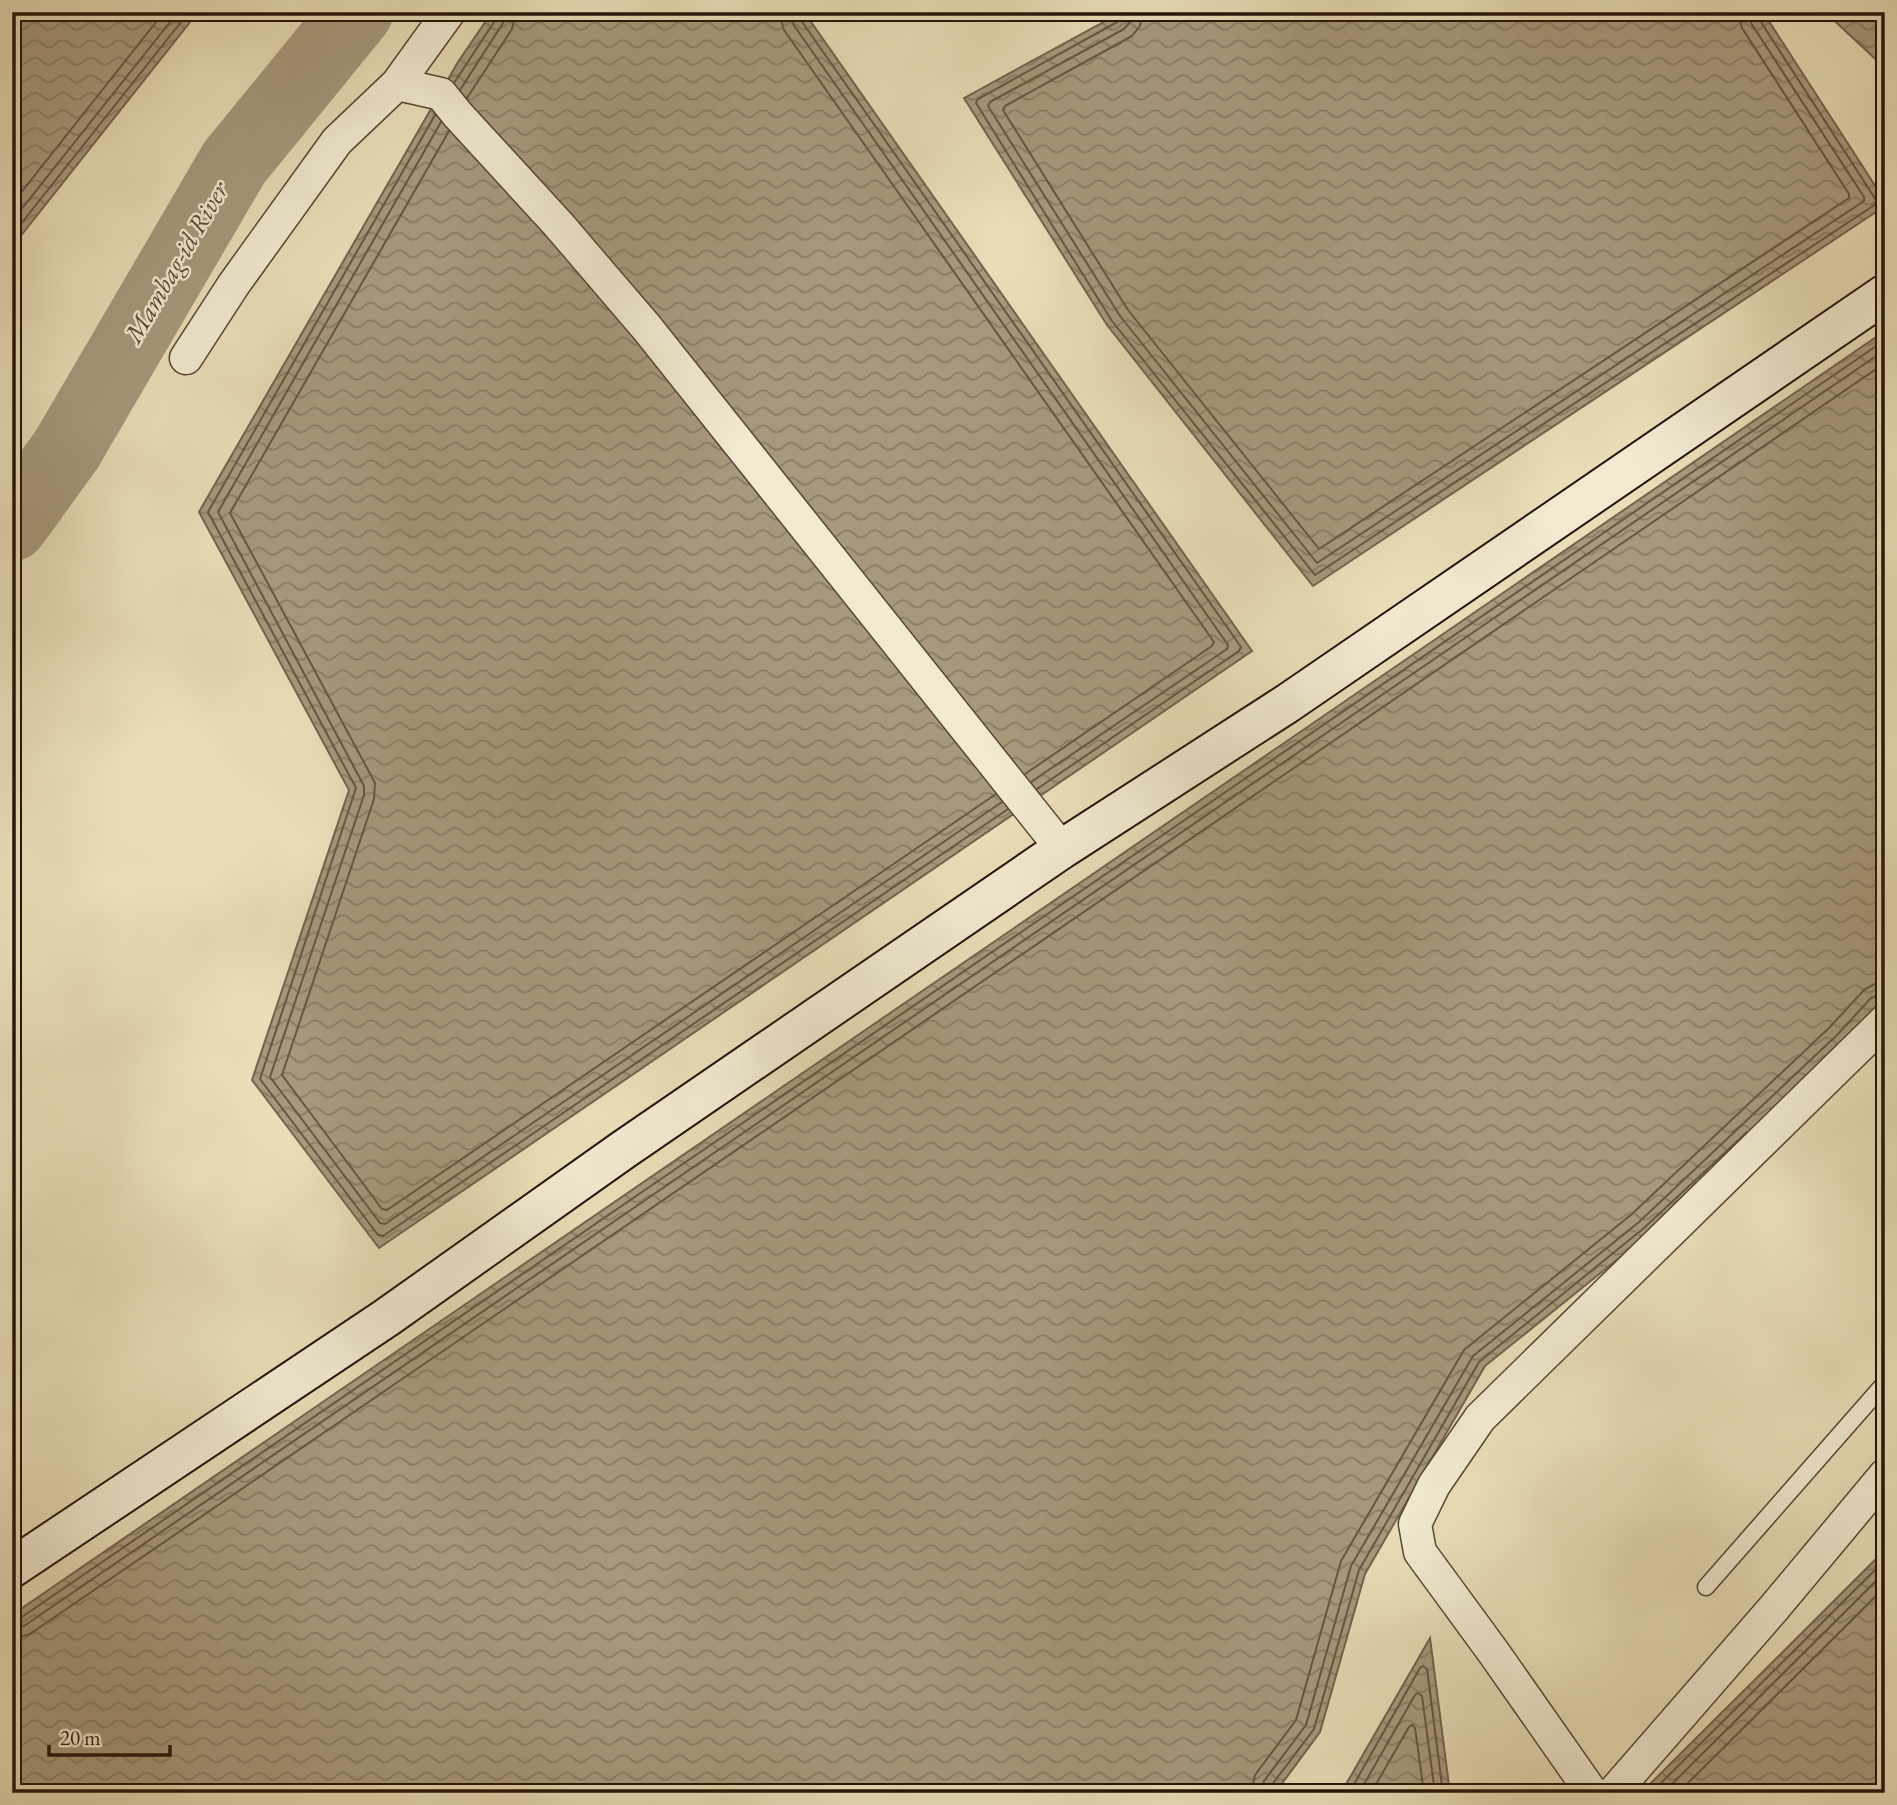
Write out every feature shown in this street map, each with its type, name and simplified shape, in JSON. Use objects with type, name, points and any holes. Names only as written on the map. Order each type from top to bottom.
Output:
[{"type":"street","points":[[186,358],[234,284],[337,141],[397,84],[449,12]]},
{"type":"street","points":[[397,84],[441,94],[558,224],[647,328],[1062,849]]},
{"type":"street","points":[[12,1568],[386,1318],[623,1150],[1062,849],[1288,703],[1885,294]]},
{"type":"street","points":[[1591,1793],[1420,1552],[1416,1524],[1434,1485],[1480,1418],[1885,1021]]},
{"type":"street","points":[[1613,1793],[1885,1475]]},
{"type":"lane","points":[[1706,1587],[1885,1383]]},
{"type":"water","points":[[12,12],[198,12],[12,247]]},
{"type":"water","points":[[492,12],[804,12],[1252,651],[379,1248],[252,1080],[349,790],[199,512],[458,62]]},
{"type":"water","points":[[1122,12],[1763,12],[1885,201],[1885,206],[1313,586],[1107,325],[964,98]]},
{"type":"water","points":[[1825,12],[1885,12],[1885,68]]},
{"type":"water","points":[[1885,331],[1885,1006],[1649,1234],[1485,1366],[1365,1574],[1320,1732],[1275,1793],[12,1793],[12,1615]]},
{"type":"water","points":[[1885,1550],[1885,1793],[1641,1793]]},
{"type":"water","points":[[1430,1638],[1450,1793],[1341,1793]]},
{"type":"waterway","name":"Mambag-id River","points":[[12,525],[67,449],[234,163],[357,12]]}]
